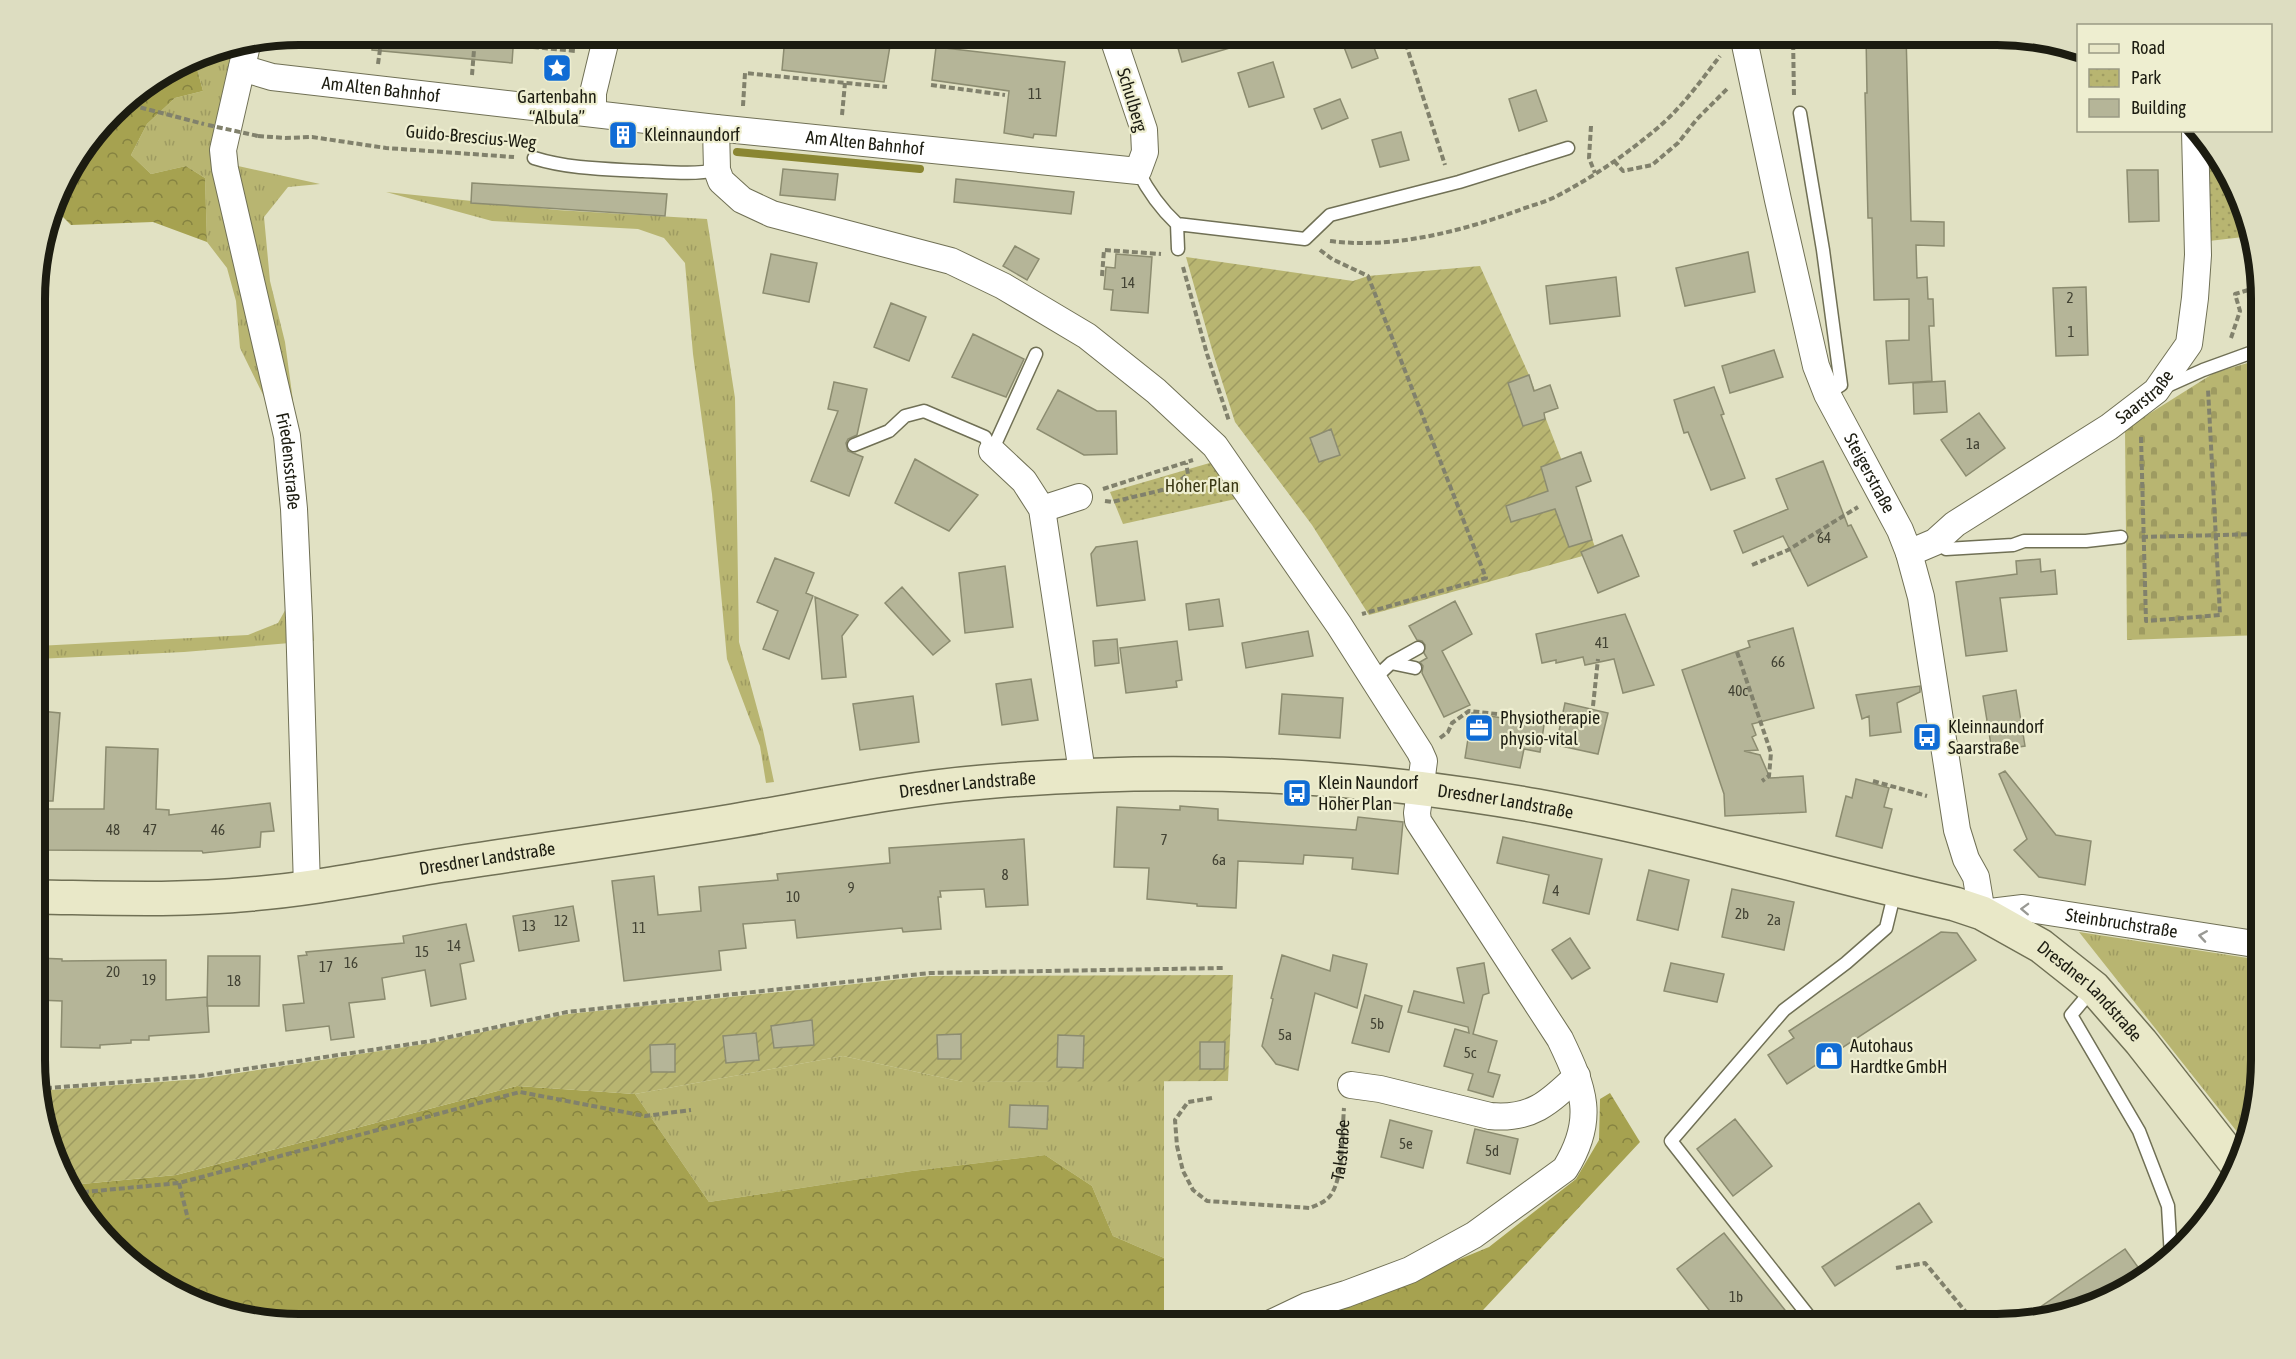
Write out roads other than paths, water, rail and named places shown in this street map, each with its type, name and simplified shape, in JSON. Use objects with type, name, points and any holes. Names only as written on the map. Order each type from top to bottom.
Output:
[{"type":"street","points":[[593,113],[593,93],[604,45]]},
{"type":"street","name":"Schulberg","points":[[1116,45],[1144,130],[1145,152],[1138,171]]},
{"type":"street","name":"Steigerstraße","points":[[1745,45],[1816,366],[1827,394],[1900,530],[1909,553],[1921,597],[1957,830],[1966,859],[1976,877],[1983,913]]},
{"type":"street","name":"Am Alten Bahnhof","points":[[245,56],[272,77],[729,129],[1138,171]]},
{"type":"street","name":"Friedensstraße","points":[[245,56],[226,137],[224,159],[287,436],[294,509],[298,597],[307,887]]},
{"type":"street","points":[[729,129],[717,170],[721,181],[742,200],[772,214],[951,261],[1003,286],[1087,336],[1156,391],[1215,446],[1316,591],[1382,671],[1423,775],[1417,813],[1418,821],[1560,1039],[1578,1076],[1585,1111],[1584,1126],[1574,1156],[1565,1169],[1474,1234],[1410,1270],[1290,1314]]},
{"type":"street","name":"Saarstraße","points":[[1909,553],[1935,542],[1955,524],[2109,427],[2156,391],[2189,344],[2198,255],[2195,140]]},
{"type":"street","points":[[992,451],[1024,481],[1042,509],[1080,759],[1080,776]]},
{"type":"street","points":[[1042,509],[1079,497]]},
{"type":"street","name":"Dresdner Landstraße","points":[[45,897],[161,899],[252,894],[639,836],[868,797],[980,782],[1080,776],[1188,774],[1298,777],[1423,775],[1539,806],[1651,830],[1955,904],[1983,913],[2041,946],[2094,988],[2141,1042],[2232,1158]]},
{"type":"street","name":"Steinbruchstraße","points":[[1983,913],[2023,908],[2251,943]]},
{"type":"street","points":[[1351,1085],[1380,1089],[1490,1116],[1509,1118],[1530,1113],[1554,1099],[1578,1076]]},
{"type":"lane","points":[[1800,112],[1821,239],[1841,385],[1827,394]]},
{"type":"lane","points":[[1177,224],[1305,239],[1330,215],[1451,184],[1568,148]]},
{"type":"lane","name":"Guido-Brescius-Weg","points":[[534,158],[558,166],[617,170],[699,174],[717,170]]},
{"type":"lane","points":[[1138,171],[1160,205],[1177,224],[1178,249]]},
{"type":"lane","points":[[2156,391],[2203,370],[2251,353]]},
{"type":"lane","points":[[992,451],[1035,354]]},
{"type":"lane","points":[[854,445],[889,431],[905,416],[924,411],[985,437],[992,451]]},
{"type":"lane","points":[[1935,542],[1946,549],[2121,537]]},
{"type":"lane","points":[[1382,671],[1418,648]]},
{"type":"lane","points":[[1382,671],[1415,668]]},
{"type":"lane","points":[[1807,1314],[1671,1141],[1784,1010],[1846,963],[1886,928],[1895,890]]},
{"type":"lane","points":[[2094,988],[2071,1015],[2139,1131],[2168,1206],[2170,1246]]},
{"type":"waterway","points":[[737,152],[920,169]]},
{"type":"place","name":"Gartenbahn “Albula”","points":[[557,68]]},
{"type":"place","name":"Kleinnaundorf","points":[[623,135]]},
{"type":"place","name":"Physiotherapie physio-vital","points":[[1479,728]]},
{"type":"place","name":"Kleinnaundorf Saarstraße","points":[[1927,737]]},
{"type":"place","name":"Klein Naundorf Hoher Plan","points":[[1297,793]]},
{"type":"place","name":"Autohaus Hardtke GmbH","points":[[1829,1056]]},
{"type":"park label","name":"Hoher Plan","points":[[1202,486]]}]
